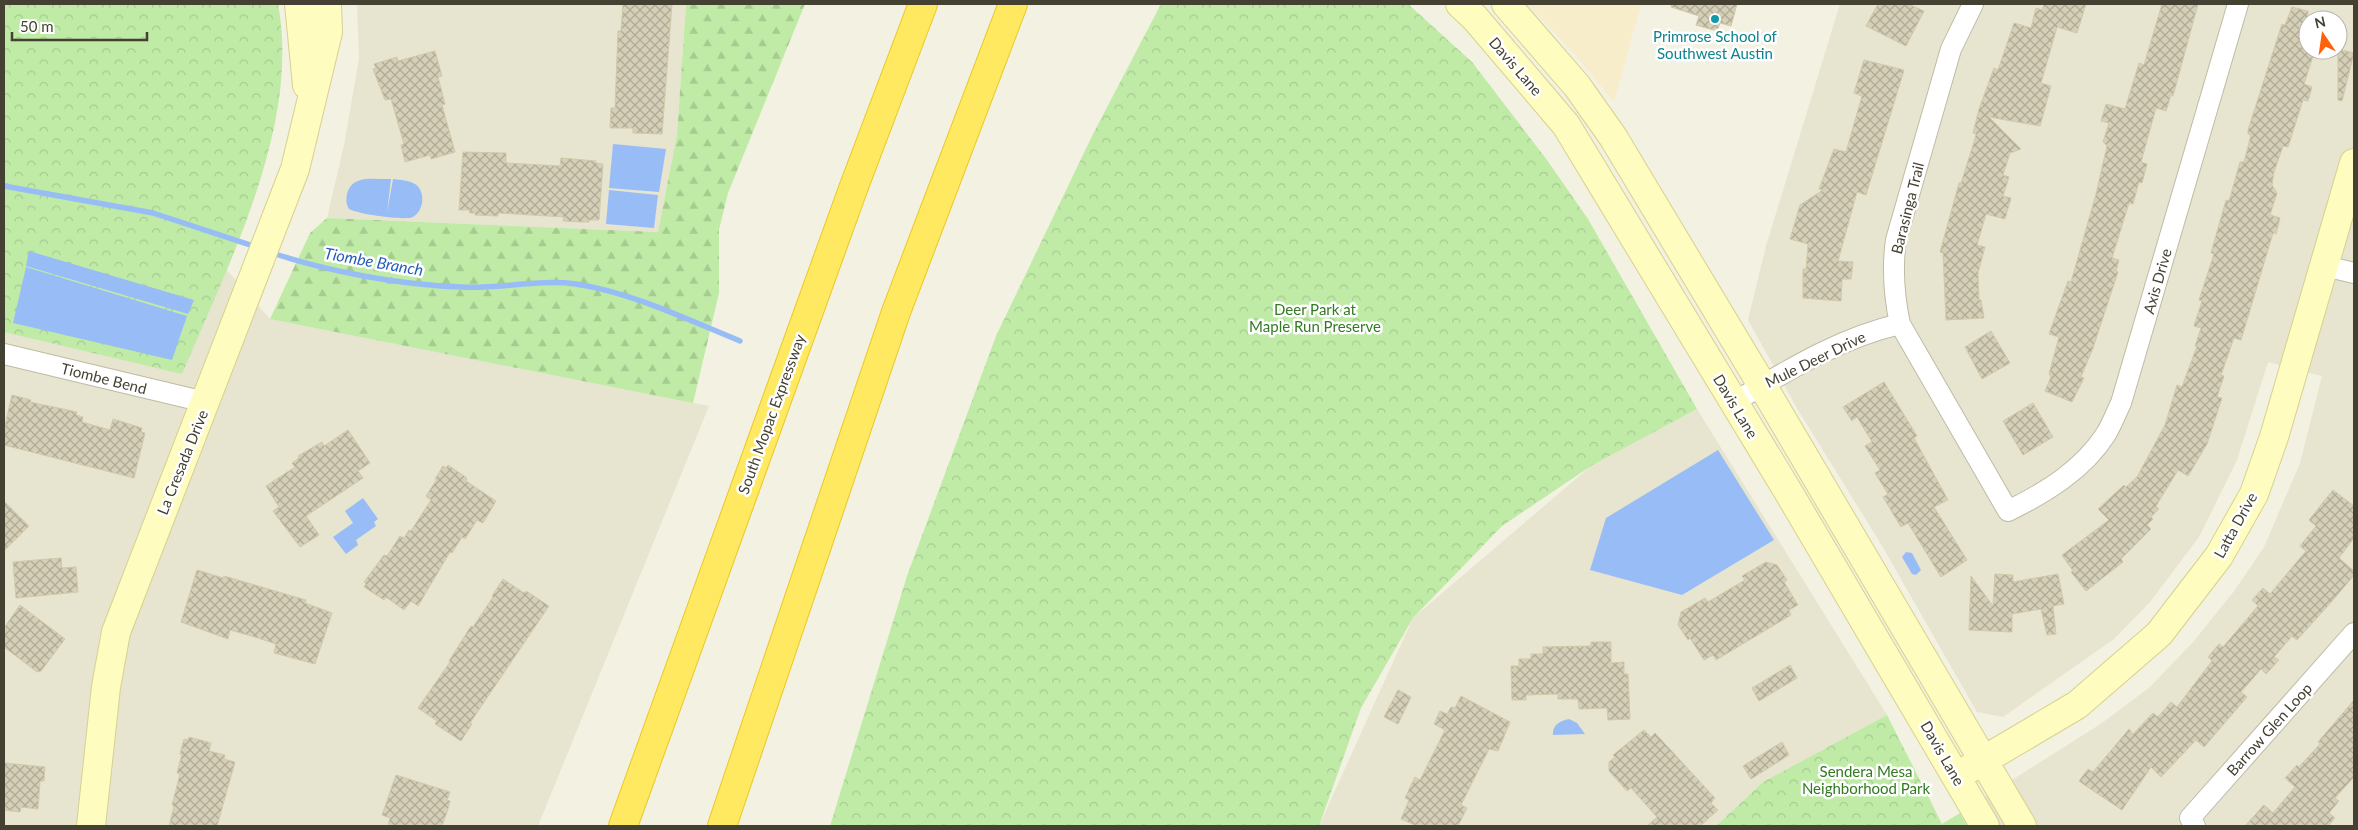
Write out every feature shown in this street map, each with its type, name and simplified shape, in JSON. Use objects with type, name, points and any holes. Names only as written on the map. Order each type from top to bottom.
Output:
[{"type":"highway","name":"South Mopac Expressway","points":[[623,826],[849,198],[923,4]]},
{"type":"highway","points":[[722,826],[896,312],[1013,4]]},
{"type":"main road","name":"La Cresada Drive","points":[[299,4],[310,106]]},
{"type":"main road","name":"La Cresada Drive","points":[[91,826],[106,687],[116,632],[255,278],[295,169],[328,32],[326,4]]},
{"type":"main road","name":"Davis Lane","points":[[1460,4],[1566,125],[1734,402],[1985,826]]},
{"type":"main road","name":"Davis Lane","points":[[1506,4],[1577,86],[1613,137],[1762,385],[2022,826]]},
{"type":"main road","points":[[1550,106],[1577,86]]},
{"type":"main road","name":"Latta Drive","points":[[1957,776],[2077,705],[2159,634],[2219,556],[2254,494],[2274,437],[2354,163]]},
{"type":"street","name":"Barasinga Trail","points":[[1973,4],[1951,49],[1896,240],[1893,257],[1894,278],[1900,324],[2008,511]]},
{"type":"street","name":"Axis Drive","points":[[2008,511],[2038,496],[2080,466],[2106,434],[2121,402],[2238,4]]},
{"type":"street","points":[[2325,266],[2354,273]]},
{"type":"street","name":"Mule Deer Drive","points":[[1734,402],[1784,371],[1832,347],[1875,330],[1900,324]]},
{"type":"street","name":"Tiombe Bend","points":[[4,354],[205,402]]},
{"type":"street","name":"Barrow Glen Loop","points":[[2195,826],[2190,818],[2354,633]]},
{"type":"shaded area","points":[[4,4],[278,4],[282,37],[280,93],[274,128],[247,215],[226,269],[270,319],[709,406],[538,826],[4,826]]},
{"type":"shaded area","points":[[357,4],[686,4],[677,135],[658,232],[327,218],[344,145],[359,59]]},
{"type":"shaded area","points":[[1527,4],[1641,4],[1614,102],[1574,53]]},
{"type":"shaded area","points":[[1840,4],[2354,4],[2354,826],[1967,826],[1960,813],[2102,723],[2150,687],[2194,641],[2235,590],[2264,547],[2300,463],[2322,376],[2268,362],[2237,460],[2199,537],[2150,602],[2114,639],[2003,717],[1977,712],[1881,544],[1798,410],[1748,320],[1766,246]]},
{"type":"shaded area","points":[[1697,409],[1887,715],[1763,782],[1716,826],[1319,826],[1413,618],[1591,466]]},
{"type":"green space","points":[[4,4],[278,4],[282,50],[279,98],[270,146],[256,194],[239,241],[182,374],[4,332]]},
{"type":"green space","points":[[686,4],[805,4],[728,193],[719,230],[719,293],[693,403],[270,319],[310,233],[327,218],[658,232],[677,135]]},
{"type":"green space","name":"Deer Park at Maple Run Preserve","points":[[1161,4],[1408,4],[1472,62],[1547,160],[1588,219],[1697,409],[1591,466],[1502,526],[1413,618],[1361,708],[1319,826],[830,826],[907,576],[996,336],[1093,134]]},
{"type":"green space","name":"Sendera Mesa Neighborhood Park","points":[[1887,715],[1942,824],[1940,826],[1716,826],[1763,782]]},
{"type":"green space","points":[[1960,813],[1967,826],[1940,826],[1942,824]]},
{"type":"water","points":[[613,144],[666,149],[659,192],[609,188]]},
{"type":"water","points":[[363,179],[391,179],[387,213],[393,179],[404,180],[415,184],[421,191],[422,201],[420,210],[413,217],[392,218],[349,209],[347,194],[353,184]]},
{"type":"water","points":[[609,190],[658,195],[654,228],[606,224]]},
{"type":"water","points":[[29,251],[194,300],[188,314],[26,266]]},
{"type":"water","points":[[26,267],[187,316],[172,360],[13,323]]},
{"type":"water","points":[[1718,450],[1774,540],[1682,595],[1590,570],[1606,518]]},
{"type":"water","points":[[363,498],[378,519],[374,522],[376,526],[356,540],[358,545],[346,554],[333,537],[353,523],[345,511]]},
{"type":"water","points":[[1906,552],[1912,553],[1921,570],[1916,575],[1912,574],[1902,557]]},
{"type":"water","points":[[1569,719],[1577,723],[1585,734],[1553,735],[1557,724]]},
{"type":"building","points":[[623,4],[672,4],[662,134],[633,133],[633,128],[610,128],[611,108],[615,108],[618,31],[621,31]]},
{"type":"building","name":"Primrose School of Southwest Austin","points":[[1672,4],[1737,4],[1731,26],[1720,23],[1717,31],[1696,25],[1699,16],[1671,7]]},
{"type":"building","points":[[1878,4],[1908,4],[1924,11],[1906,46],[1866,26]]},
{"type":"building","points":[[2044,4],[2086,4],[2077,33],[2057,27],[2041,83],[2051,86],[2040,126],[1989,117],[2021,149],[2010,153],[2003,175],[2009,177],[2003,196],[2011,198],[2005,219],[1986,214],[1977,245],[1985,247],[1978,273],[1979,300],[1981,300],[1984,318],[1946,320],[1943,253],[1940,252],[1959,183],[1961,183],[1974,142],[1976,134],[1973,133],[1979,109],[1994,68],[1998,70],[2014,23],[2031,28],[2036,8],[2042,10]]},
{"type":"building","points":[[2162,4],[2198,4],[2173,96],[2171,95],[2166,111],[2156,108],[2141,162],[2147,164],[2142,183],[2139,182],[2133,204],[2129,203],[2112,258],[2119,260],[2116,271],[2118,272],[2093,348],[2081,377],[2084,378],[2072,402],[2045,391],[2051,377],[2049,374],[2059,337],[2049,334],[2068,281],[2071,282],[2096,194],[2107,146],[2103,142],[2109,123],[2101,121],[2106,104],[2125,109],[2139,63],[2144,65]]},
{"type":"building","points":[[2292,7],[2304,10],[2298,10],[2298,60],[2312,60],[2304,84],[2312,87],[2308,101],[2303,100],[2288,147],[2283,146],[2274,172],[2272,185],[2277,193],[2270,215],[2280,218],[2276,234],[2273,233],[2241,340],[2234,338],[2221,375],[2224,376],[2217,397],[2222,398],[2207,444],[2188,476],[2178,470],[2156,506],[2159,509],[2151,517],[2153,519],[2147,525],[2151,529],[2121,559],[2123,562],[2086,591],[2071,572],[2073,571],[2062,555],[2109,520],[2098,509],[2124,485],[2126,487],[2137,477],[2165,425],[2177,385],[2182,387],[2197,346],[2195,346],[2201,328],[2194,326],[2202,301],[2199,300],[2214,254],[2211,253],[2226,200],[2229,201],[2240,162],[2244,162],[2251,135],[2248,134],[2248,130],[2282,24],[2285,25]]},
{"type":"building","points":[[435,51],[442,76],[438,77],[445,104],[442,105],[455,152],[431,159],[430,155],[405,162],[401,145],[404,144],[391,99],[385,100],[373,69],[376,68],[374,64],[397,57],[398,61]]},
{"type":"building","points":[[2348,52],[2354,53],[2342,101],[2338,100],[2338,60],[2348,60]]},
{"type":"building","points":[[1864,60],[1904,70],[1866,195],[1857,192],[1838,261],[1853,262],[1851,279],[1842,279],[1841,301],[1803,298],[1803,269],[1806,269],[1808,244],[1790,239],[1800,205],[1823,190],[1819,189],[1834,149],[1846,152],[1862,96],[1854,93]]},
{"type":"building","points":[[463,152],[506,153],[506,163],[560,166],[561,158],[596,161],[596,163],[603,164],[599,220],[589,220],[589,222],[563,221],[564,217],[498,213],[498,216],[475,215],[475,213],[469,213],[470,210],[459,210]]},
{"type":"building","points":[[1991,331],[2010,363],[1982,379],[1965,347]]},
{"type":"building","points":[[1884,382],[1917,436],[1914,438],[1948,500],[1934,507],[1967,560],[1941,577],[1908,523],[1901,527],[1883,497],[1888,494],[1875,473],[1880,470],[1865,446],[1872,442],[1857,417],[1852,421],[1843,407]]},
{"type":"building","points":[[12,395],[31,400],[30,402],[77,412],[76,415],[83,417],[82,422],[110,430],[113,419],[142,428],[141,432],[145,433],[134,478],[4,445],[4,430]]},
{"type":"building","points":[[2033,403],[2053,437],[2023,455],[2003,421]]},
{"type":"building","points":[[348,430],[370,463],[358,471],[363,478],[306,516],[319,535],[300,547],[273,511],[279,507],[266,486],[295,467],[292,463],[299,458],[298,456],[322,442],[324,446]]},
{"type":"building","points":[[448,465],[467,478],[466,481],[496,501],[483,523],[477,520],[465,539],[462,537],[452,553],[450,552],[418,606],[411,601],[404,610],[386,597],[384,600],[364,587],[366,584],[364,582],[384,555],[387,556],[400,536],[404,538],[409,530],[411,531],[431,500],[426,496],[437,479],[435,479],[443,466],[446,468]]},
{"type":"building","points":[[2333,490],[2354,506],[2354,538],[2339,558],[2354,571],[2354,575],[2334,599],[2297,640],[2292,636],[2274,657],[2279,660],[2266,674],[2261,669],[2241,692],[2247,697],[2204,747],[2196,740],[2161,777],[2151,767],[2122,810],[2079,781],[2088,769],[2093,772],[2129,729],[2133,734],[2153,713],[2158,717],[2171,702],[2177,707],[2212,661],[2208,657],[2219,644],[2223,647],[2258,606],[2252,600],[2263,588],[2270,594],[2306,551],[2300,546],[2316,526],[2309,520]]},
{"type":"building","points":[[4,501],[29,526],[4,551]]},
{"type":"building","points":[[61,558],[62,568],[76,567],[78,592],[16,598],[13,562]]},
{"type":"building","points":[[1766,562],[1777,565],[1787,580],[1784,582],[1798,605],[1789,610],[1791,615],[1716,660],[1713,655],[1704,660],[1690,638],[1688,640],[1678,625],[1681,612],[1705,598],[1708,602],[1745,580],[1742,576]]},
{"type":"building","points":[[197,570],[306,600],[305,603],[332,613],[315,664],[274,653],[276,644],[258,638],[230,630],[228,639],[181,622]]},
{"type":"building","points":[[1995,574],[2013,575],[2013,582],[2058,574],[2064,604],[2053,606],[2056,634],[2047,635],[2041,609],[2012,614],[2012,632],[1969,630],[1971,576],[1993,606]]},
{"type":"building","points":[[503,579],[549,606],[470,723],[472,724],[461,741],[435,724],[437,721],[418,708],[450,662],[471,626],[473,627],[493,597]]},
{"type":"building","points":[[20,605],[65,639],[41,671],[37,672],[4,647],[4,628]]},
{"type":"building","points":[[1591,642],[1611,642],[1611,663],[1624,662],[1624,674],[1628,674],[1630,719],[1608,720],[1607,708],[1579,709],[1578,699],[1558,699],[1558,694],[1526,695],[1526,700],[1512,700],[1511,666],[1519,666],[1519,659],[1531,659],[1531,654],[1543,654],[1543,647],[1591,646]]},
{"type":"building","points":[[1790,665],[1797,678],[1759,701],[1752,688]]},
{"type":"building","points":[[1398,690],[1411,697],[1398,724],[1384,717]]},
{"type":"building","points":[[1461,696],[1510,722],[1498,751],[1489,749],[1461,805],[1467,808],[1458,826],[1417,826],[1401,819],[1409,800],[1405,798],[1415,777],[1420,780],[1445,730],[1434,724],[1440,711],[1447,714],[1451,707],[1455,708]]},
{"type":"building","points":[[2354,700],[2354,777],[2335,798],[2339,801],[2329,813],[2335,818],[2328,826],[2245,826],[2264,805],[2273,813],[2295,787],[2285,778],[2297,765],[2299,767],[2320,744],[2318,742]]},
{"type":"building","points":[[1644,730],[1651,737],[1655,733],[1715,798],[1711,803],[1718,810],[1700,826],[1647,826],[1657,817],[1631,788],[1627,791],[1609,771],[1609,762],[1615,757],[1613,755]]},
{"type":"building","points":[[189,737],[211,743],[209,751],[225,755],[224,759],[235,762],[217,826],[169,826],[180,774],[177,773],[182,754],[180,754],[184,739],[188,740]]},
{"type":"building","points":[[1782,742],[1789,755],[1751,779],[1743,766]]},
{"type":"building","points":[[4,763],[45,767],[44,781],[40,781],[38,809],[21,807],[20,812],[4,810]]},
{"type":"building","points":[[396,775],[450,792],[447,800],[450,801],[442,826],[388,826],[390,818],[382,815]]},
{"type":"waterway","name":"Tiombe Branch","points":[[4,186],[153,213],[256,247]]},
{"type":"waterway","name":"Tiombe Branch","points":[[269,252],[316,266],[414,284],[476,287],[548,283],[576,284],[639,300],[740,341]]},
{"type":"place","name":"Primrose School of Southwest Austin","points":[[1715,19]]}]
